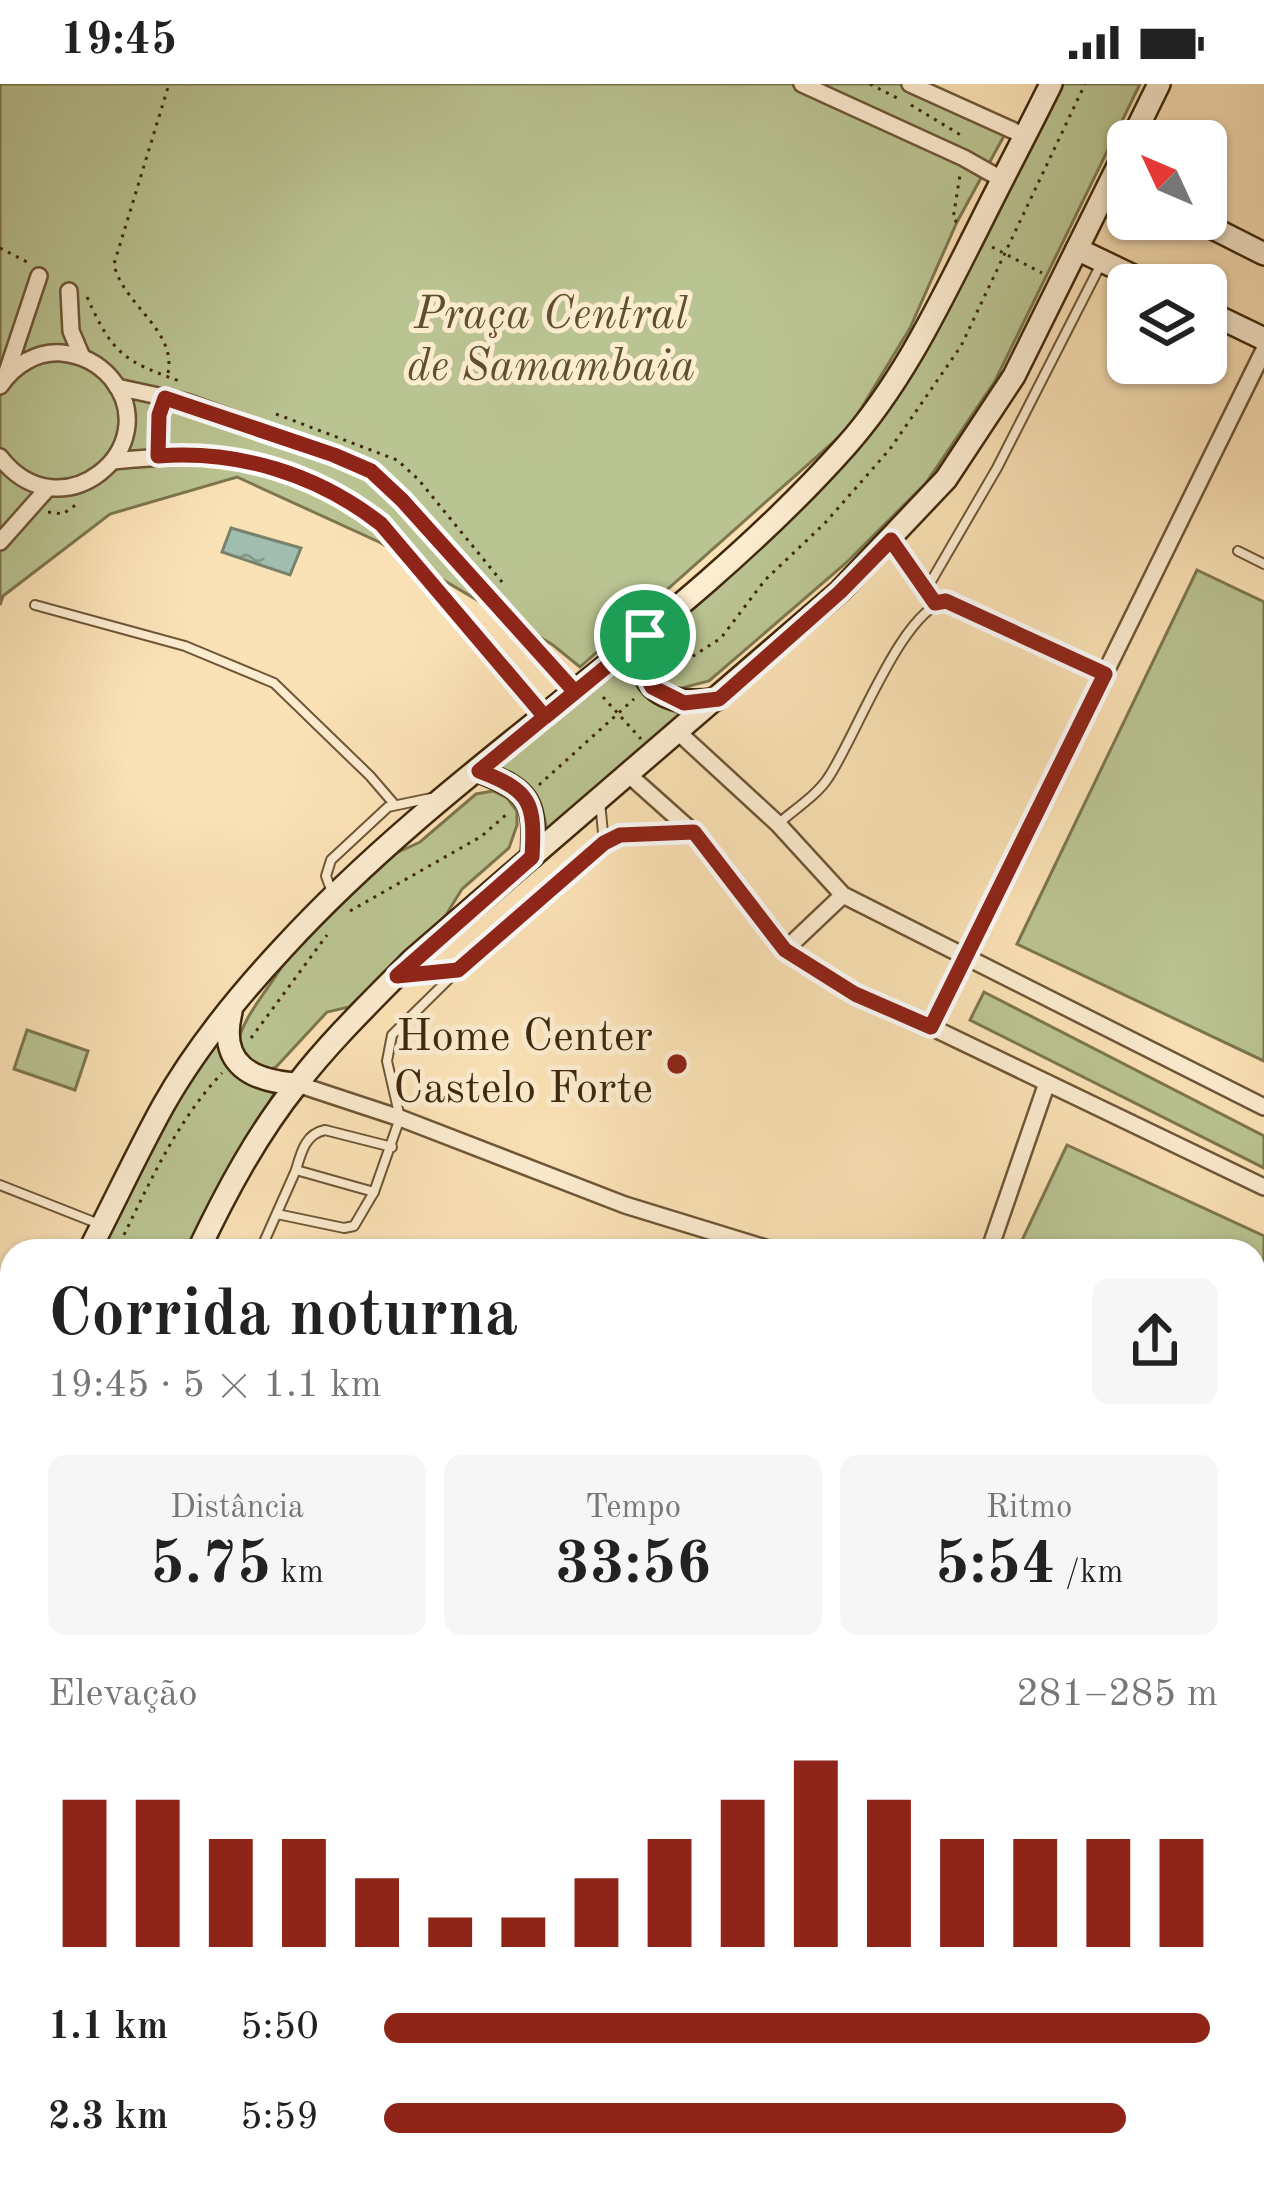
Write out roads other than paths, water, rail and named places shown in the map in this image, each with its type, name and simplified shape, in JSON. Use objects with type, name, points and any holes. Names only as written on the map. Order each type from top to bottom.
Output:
[{"type":"main road","points":[[95,1239],[165,1102],[232,1006],[285,945],[340,906],[451,795],[774,521],[848,444],[914,349],[1051,84]]},
{"type":"main road","points":[[1141,120],[1159,84]]},
{"type":"main road","points":[[204,1239],[251,1150],[297,1084],[397,976],[840,592],[946,479],[1014,376],[1076,249],[1107,201]]},
{"type":"main road","points":[[1227,235],[1264,254]]},
{"type":"main road","points":[[1076,249],[1107,264]]},
{"type":"main road","points":[[1227,321],[1264,338]]},
{"type":"main road","points":[[645,635],[640,663],[661,694],[684,703],[719,699]]},
{"type":"main road","points":[[479,771],[507,781],[527,796],[533,815],[532,857]]},
{"type":"main road","points":[[232,1006],[226,1030],[236,1059],[256,1078],[297,1084]]},
{"type":"street","points":[[802,84],[1003,180]]},
{"type":"street","points":[[910,84],[1025,136]]},
{"type":"street","points":[[2,382],[8,345],[39,276]]},
{"type":"street","points":[[69,291],[70,331],[82,357]]},
{"type":"street","points":[[931,1027],[1264,350]]},
{"type":"street","points":[[0,457],[21,478],[47,488],[89,482],[112,461],[126,424],[117,387],[82,357],[40,355],[2,382]]},
{"type":"street","points":[[117,387],[165,398],[371,471],[575,692]]},
{"type":"street","points":[[112,461],[193,454],[257,463],[351,500],[381,524],[545,717]]},
{"type":"street","points":[[0,542],[47,488]]},
{"type":"street","points":[[678,732],[778,824],[843,895],[1264,1107]]},
{"type":"street","points":[[629,775],[694,832],[785,950],[855,994],[1264,1187]]},
{"type":"street","points":[[785,950],[843,895]]},
{"type":"street","points":[[993,1239],[1047,1083]]},
{"type":"street","points":[[297,1084],[400,1118],[625,1205],[736,1239]]},
{"type":"lane","points":[[926,590],[997,469],[1102,262]]},
{"type":"lane","points":[[891,540],[935,603]]},
{"type":"lane","points":[[1238,551],[1264,564]]},
{"type":"lane","points":[[778,824],[826,782],[896,651],[922,612],[935,603],[946,601],[1105,674]]},
{"type":"lane","points":[[35,605],[185,646],[274,683],[395,805]]},
{"type":"lane","points":[[340,906],[326,876],[332,860],[395,805],[451,795]]},
{"type":"lane","points":[[600,799],[604,843]]},
{"type":"lane","points":[[277,1214],[354,1226],[374,1192],[400,1118],[388,1061],[392,1035],[458,970],[604,843],[620,835],[694,832]]},
{"type":"lane","points":[[397,976],[458,970]]},
{"type":"lane","points":[[266,1239],[302,1148],[316,1131],[392,1147]]},
{"type":"lane","points":[[296,1170],[374,1192]]},
{"type":"lane","points":[[0,1184],[102,1226]]},
{"type":"water","points":[[231,528],[301,548],[290,575],[222,552]]},
{"type":"place","name":"Home Center Castelo Forte","points":[[677,1064]]},
{"type":"park label","name":"Praça Central de Samambaia","points":[[551,342]]}]
